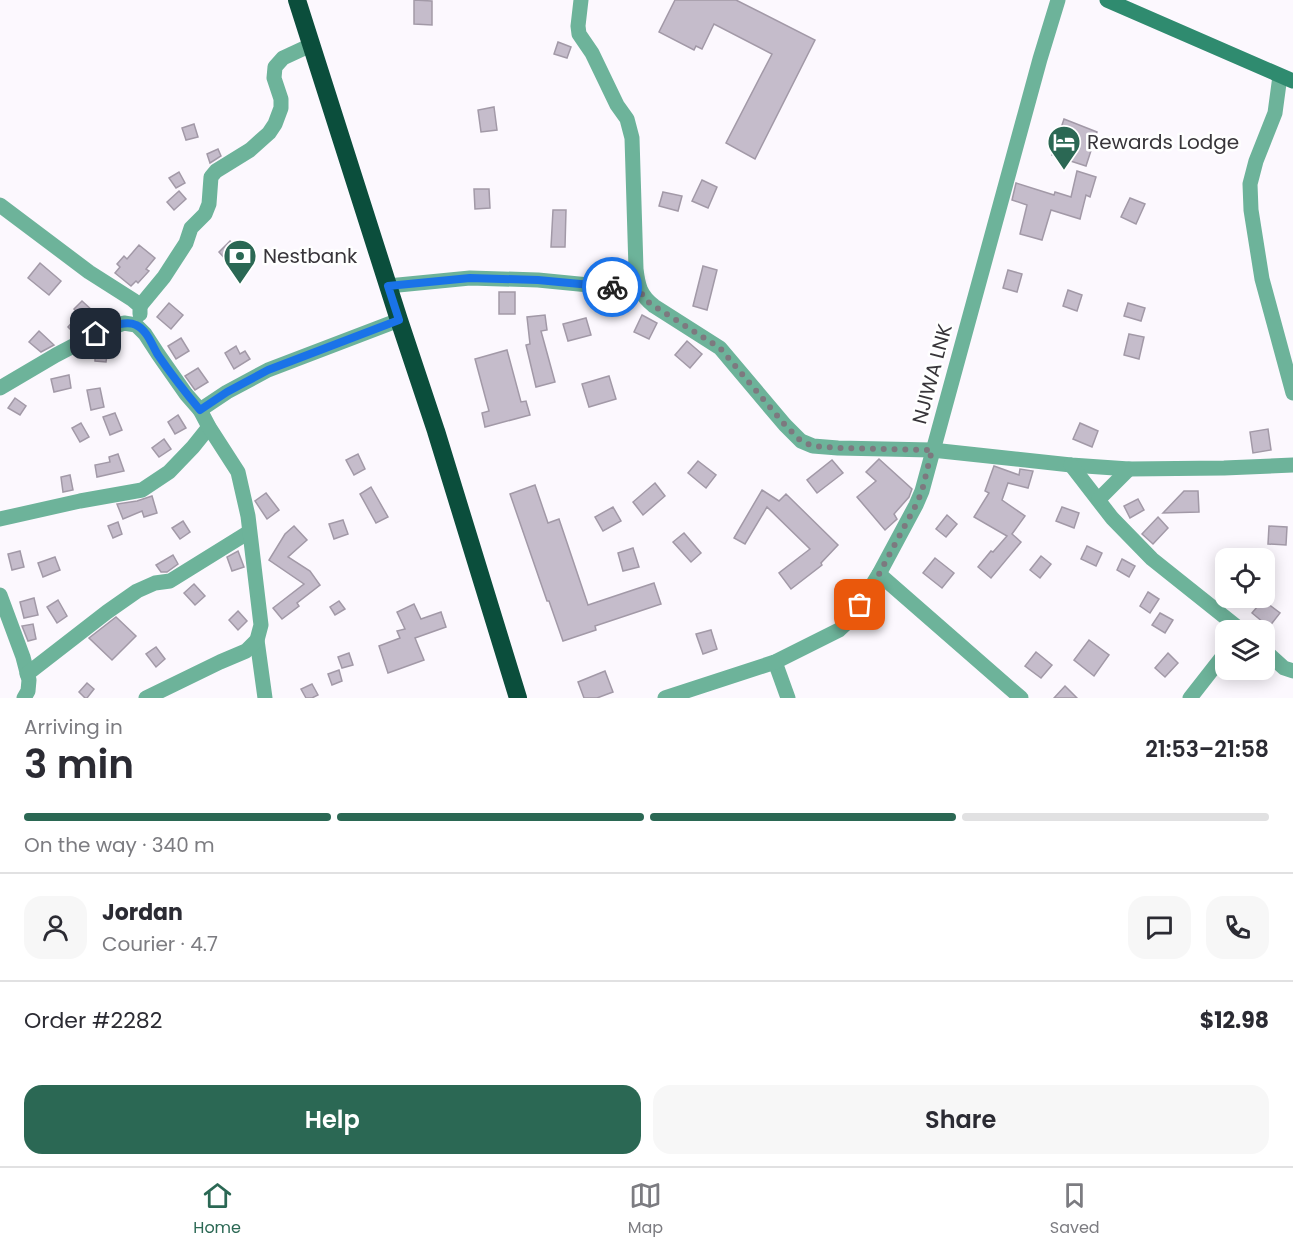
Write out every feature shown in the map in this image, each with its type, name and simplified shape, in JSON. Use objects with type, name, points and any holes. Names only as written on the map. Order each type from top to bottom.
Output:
[{"type":"highway","points":[[297,0],[436,431],[518,698]]},
{"type":"main road","points":[[1107,0],[1287,79]]},
{"type":"street","points":[[581,0],[579,34],[592,53],[617,105],[627,120],[632,138],[635,258],[639,290],[647,301],[720,348],[801,441],[813,446],[932,450],[1129,469],[1293,465]]},
{"type":"street","name":"NJIWA LNK","points":[[665,698],[775,662],[839,630],[852,618],[879,574],[922,491],[1058,0]]},
{"type":"street","points":[[136,325],[140,306],[164,277],[182,250],[191,228],[205,214],[209,204],[211,177],[216,171],[250,150],[269,133],[275,124],[281,108],[281,99],[274,78],[275,67],[283,58],[311,45]]},
{"type":"street","points":[[1287,79],[1256,161],[1250,184],[1251,210],[1262,279],[1293,393]]},
{"type":"street","points":[[0,205],[89,272],[140,306]]},
{"type":"street","points":[[388,286],[470,278],[538,280],[639,290]]},
{"type":"street","points":[[200,410],[227,392],[268,370],[399,320]]},
{"type":"street","points":[[0,388],[56,354],[124,323],[136,325],[145,334],[200,410],[238,472],[248,516],[261,625],[258,640],[265,698]]},
{"type":"street","points":[[0,519],[142,489],[169,472],[209,427]]},
{"type":"street","points":[[1071,465],[1112,518],[1152,559],[1228,620]]},
{"type":"street","points":[[1099,499],[1129,469]]},
{"type":"street","points":[[27,674],[137,591],[155,583],[170,581],[249,532]]},
{"type":"street","points":[[879,574],[1021,698]]},
{"type":"street","points":[[0,595],[29,680],[28,691],[24,698]]},
{"type":"street","points":[[146,698],[246,651],[258,640]]},
{"type":"street","points":[[1275,660],[1284,668],[1293,670]]},
{"type":"street","points":[[775,662],[788,698]]},
{"type":"street","points":[[1190,698],[1215,666]]},
{"type":"building","points":[[414,0],[432,1],[432,25],[414,24]]},
{"type":"building","points":[[675,0],[736,0],[815,40],[755,159],[726,143],[772,54],[714,24],[702,49],[696,46],[694,50],[659,32]]},
{"type":"building","points":[[558,42],[571,47],[567,58],[554,54]]},
{"type":"building","points":[[494,107],[497,130],[481,132],[478,110]]},
{"type":"building","points":[[1064,119],[1097,132],[1086,166],[1052,155]]},
{"type":"building","points":[[194,124],[198,137],[186,140],[182,128]]},
{"type":"building","points":[[218,149],[221,156],[210,163],[207,154]]},
{"type":"building","points":[[1077,171],[1096,177],[1090,197],[1086,195],[1080,219],[1051,210],[1042,240],[1020,234],[1027,205],[1012,200],[1016,183],[1054,195],[1055,192],[1071,197]]},
{"type":"building","points":[[179,172],[185,183],[176,188],[169,178]]},
{"type":"building","points":[[702,180],[717,187],[708,208],[692,201]]},
{"type":"building","points":[[474,189],[489,189],[490,208],[475,209]]},
{"type":"building","points":[[179,191],[186,199],[174,210],[167,202]]},
{"type":"building","points":[[663,192],[682,196],[678,211],[659,206]]},
{"type":"building","points":[[1130,198],[1145,204],[1136,224],[1121,217]]},
{"type":"building","points":[[553,210],[566,210],[565,247],[551,247]]},
{"type":"building","points":[[230,241],[240,252],[228,262],[219,252]]},
{"type":"building","points":[[139,245],[155,258],[146,269],[149,271],[138,283],[136,281],[131,286],[115,273],[120,267],[117,264],[124,256],[127,259]]},
{"type":"building","points":[[40,263],[61,281],[49,295],[28,278]]},
{"type":"building","points":[[703,266],[717,270],[707,310],[693,306]]},
{"type":"building","points":[[1008,270],[1022,274],[1017,292],[1003,288]]},
{"type":"building","points":[[1068,290],[1082,295],[1077,311],[1063,306]]},
{"type":"building","points":[[499,292],[515,292],[515,314],[499,314]]},
{"type":"building","points":[[82,301],[94,312],[85,321],[74,309]]},
{"type":"building","points":[[169,303],[183,315],[171,329],[157,317]]},
{"type":"building","points":[[1128,303],[1145,308],[1141,321],[1124,316]]},
{"type":"building","points":[[545,315],[547,330],[541,331],[555,382],[536,387],[526,345],[530,344],[527,317]]},
{"type":"building","points":[[642,315],[657,323],[649,339],[634,332]]},
{"type":"building","points":[[76,318],[87,327],[75,334],[68,327]]},
{"type":"building","points":[[586,318],[591,335],[568,341],[563,324]]},
{"type":"building","points":[[39,331],[54,345],[41,352],[29,342]]},
{"type":"building","points":[[1129,334],[1144,337],[1139,359],[1124,355]]},
{"type":"building","points":[[181,338],[189,351],[176,359],[168,346]]},
{"type":"building","points":[[106,340],[109,341],[106,362],[95,361],[95,355],[90,354],[91,348]]},
{"type":"building","points":[[687,341],[702,354],[690,368],[675,355]]},
{"type":"building","points":[[236,346],[240,354],[245,351],[250,359],[234,369],[225,353]]},
{"type":"building","points":[[507,350],[521,402],[526,401],[530,415],[485,427],[482,413],[489,411],[475,359]]},
{"type":"building","points":[[198,368],[208,382],[195,390],[185,376]]},
{"type":"building","points":[[69,375],[71,388],[54,392],[51,379]]},
{"type":"building","points":[[609,376],[616,399],[589,407],[582,384]]},
{"type":"building","points":[[100,388],[104,407],[91,410],[87,390]]},
{"type":"building","points":[[15,398],[26,406],[20,415],[8,408]]},
{"type":"building","points":[[115,413],[122,430],[110,435],[103,417]]},
{"type":"building","points":[[178,415],[186,428],[175,434],[168,422]]},
{"type":"building","points":[[81,423],[89,437],[80,442],[72,428]]},
{"type":"building","points":[[1080,423],[1098,431],[1092,447],[1073,439]]},
{"type":"building","points":[[1268,429],[1271,450],[1253,453],[1250,432]]},
{"type":"building","points":[[164,439],[171,449],[159,457],[152,448]]},
{"type":"building","points":[[118,454],[124,471],[97,477],[95,465],[110,462],[109,457]]},
{"type":"building","points":[[358,454],[365,469],[354,475],[346,460]]},
{"type":"building","points":[[879,459],[912,489],[909,497],[894,514],[897,519],[885,530],[857,497],[876,481],[866,472]]},
{"type":"building","points":[[832,460],[843,473],[817,493],[807,480]]},
{"type":"building","points":[[698,461],[716,475],[706,488],[688,473]]},
{"type":"building","points":[[994,466],[1019,475],[1020,469],[1033,471],[1028,488],[1008,483],[1002,500],[1025,516],[1012,534],[1021,542],[991,578],[978,567],[1007,536],[974,517],[989,493],[985,491]]},
{"type":"building","points":[[70,475],[73,490],[63,492],[61,477]]},
{"type":"building","points":[[655,483],[665,496],[643,515],[633,502]]},
{"type":"building","points":[[535,485],[548,523],[559,519],[588,605],[654,583],[661,604],[595,626],[596,630],[563,641],[510,494]]},
{"type":"building","points":[[371,487],[388,517],[376,523],[360,494]]},
{"type":"building","points":[[762,490],[779,501],[786,494],[838,545],[821,563],[822,565],[791,589],[779,573],[810,549],[767,507],[745,544],[734,538]]},
{"type":"building","points":[[1184,491],[1198,491],[1199,512],[1163,513]]},
{"type":"building","points":[[266,493],[279,510],[267,519],[255,501]]},
{"type":"building","points":[[152,496],[157,513],[144,517],[142,511],[123,519],[117,504]]},
{"type":"building","points":[[1138,499],[1144,510],[1130,518],[1124,506]]},
{"type":"building","points":[[613,507],[621,521],[603,531],[595,517]]},
{"type":"building","points":[[1062,507],[1079,513],[1074,528],[1056,521]]},
{"type":"building","points":[[947,515],[957,524],[946,537],[936,529]]},
{"type":"building","points":[[1158,517],[1168,528],[1153,544],[1142,534]]},
{"type":"building","points":[[343,520],[348,534],[334,539],[329,524]]},
{"type":"building","points":[[183,521],[190,532],[180,539],[172,528]]},
{"type":"building","points":[[118,522],[122,534],[113,538],[108,526]]},
{"type":"building","points":[[294,526],[307,540],[288,557],[310,571],[320,585],[297,603],[299,606],[282,619],[273,608],[304,584],[269,560],[285,534]]},
{"type":"building","points":[[1269,526],[1287,527],[1286,545],[1268,544]]},
{"type":"building","points":[[684,533],[701,553],[691,562],[673,542]]},
{"type":"building","points":[[1087,546],[1102,553],[1096,566],[1081,559]]},
{"type":"building","points":[[633,548],[639,567],[623,571],[618,553]]},
{"type":"building","points":[[20,551],[24,567],[12,570],[8,554]]},
{"type":"building","points":[[238,551],[244,567],[232,571],[227,557]]},
{"type":"building","points":[[173,555],[178,564],[167,572],[161,572],[156,565]]},
{"type":"building","points":[[1041,556],[1051,564],[1040,578],[1030,570]]},
{"type":"building","points":[[55,557],[60,570],[43,577],[38,563]]},
{"type":"building","points":[[935,558],[954,573],[942,588],[923,573]]},
{"type":"building","points":[[1122,559],[1135,566],[1129,577],[1117,570]]},
{"type":"building","points":[[194,584],[205,596],[195,605],[184,593]]},
{"type":"building","points":[[1148,592],[1159,599],[1150,613],[1140,606]]},
{"type":"building","points":[[34,598],[38,615],[24,618],[20,602]]},
{"type":"building","points":[[58,600],[67,616],[57,623],[47,607]]},
{"type":"building","points":[[339,601],[345,609],[335,615],[330,607]]},
{"type":"building","points":[[414,604],[421,619],[441,612],[446,627],[415,638],[424,660],[388,673],[379,646],[400,638],[397,631],[405,629],[397,612]]},
{"type":"building","points":[[1256,608],[1273,608],[1280,613],[1274,620],[1260,620],[1252,613]]},
{"type":"building","points":[[238,611],[247,621],[238,630],[229,620]]},
{"type":"building","points":[[1160,613],[1173,620],[1165,633],[1152,625]]},
{"type":"building","points":[[116,617],[136,636],[112,660],[89,638]]},
{"type":"building","points":[[33,624],[36,639],[28,641],[22,626]]},
{"type":"building","points":[[711,630],[717,649],[703,654],[696,634]]},
{"type":"building","points":[[1089,640],[1109,655],[1094,676],[1074,660]]},
{"type":"building","points":[[156,647],[165,659],[156,667],[146,654]]},
{"type":"building","points":[[1036,652],[1052,665],[1041,678],[1025,666]]},
{"type":"building","points":[[349,653],[353,665],[342,668],[338,657]]},
{"type":"building","points":[[1168,653],[1178,663],[1165,677],[1155,668]]},
{"type":"building","points":[[339,670],[342,681],[332,685],[328,674]]},
{"type":"building","points":[[605,671],[613,692],[597,698],[584,698],[578,682]]},
{"type":"building","points":[[87,683],[94,689],[85,698],[79,692]]},
{"type":"building","points":[[312,684],[318,695],[306,698],[301,689]]},
{"type":"building","points":[[1065,686],[1077,698],[1054,698]]},
{"type":"way so far","points":[[612,287],[639,290],[647,301],[720,348],[801,441],[813,446],[838,448],[932,450],[922,491],[916,505],[860,605]]},
{"type":"place","name":"Rewards Lodge","points":[[1064,171]]},
{"type":"place","name":"Nestbank","points":[[240,285]]},
{"type":"route","points":[[96,334],[124,323],[136,325],[200,410],[227,392],[268,370],[399,320],[388,286],[470,278],[538,280],[612,287]]}]
